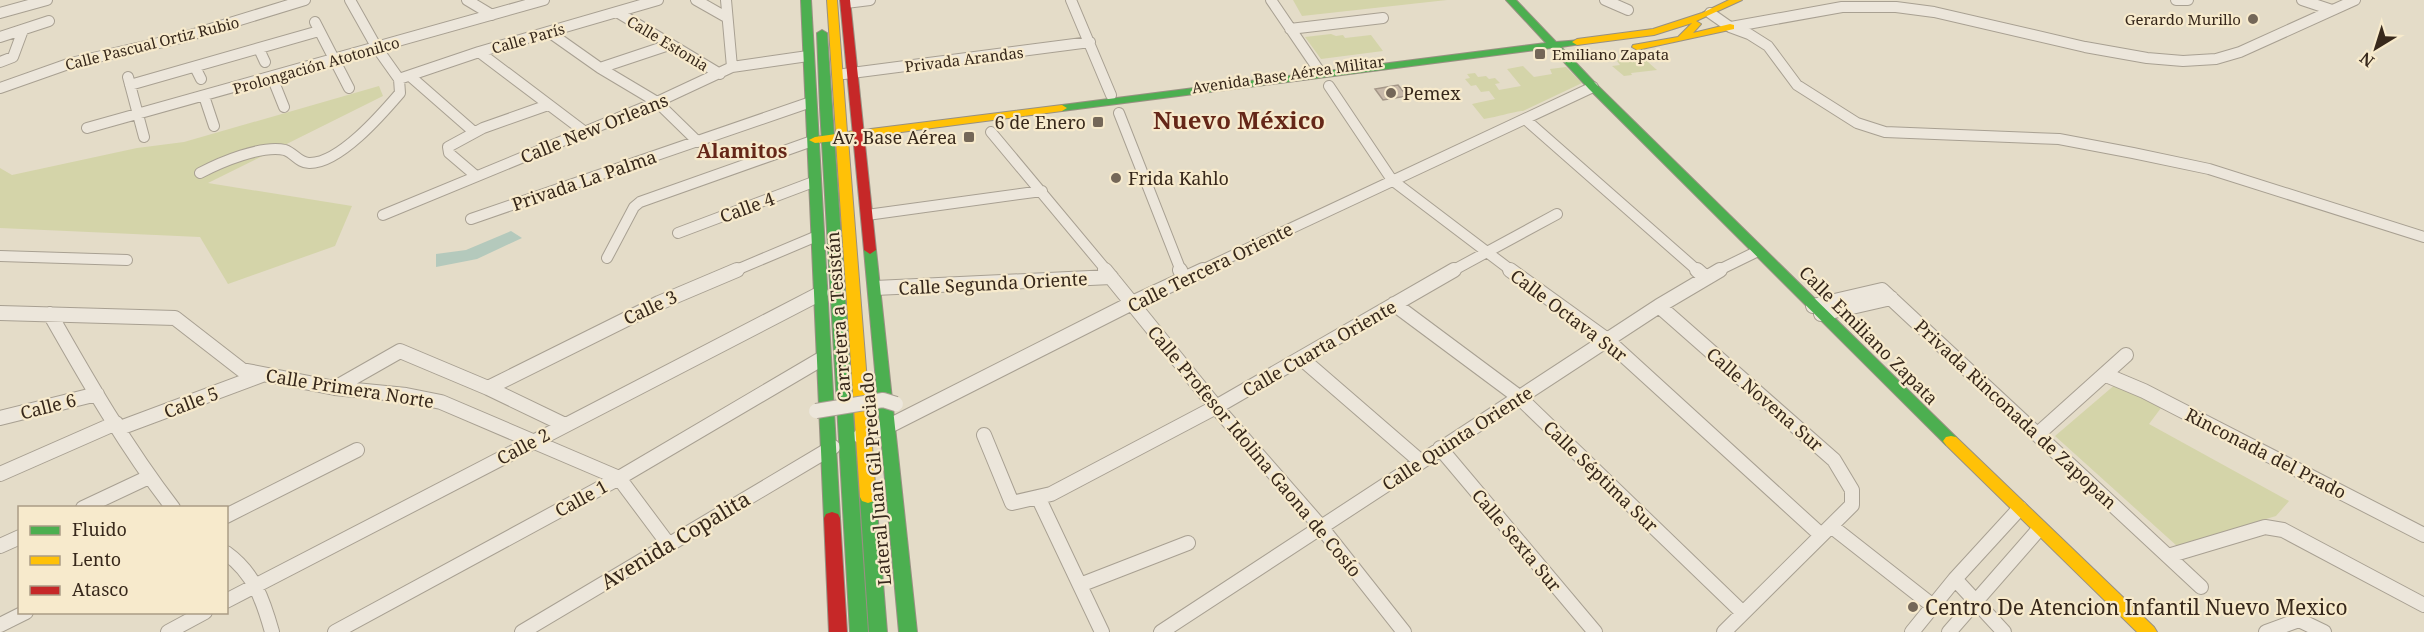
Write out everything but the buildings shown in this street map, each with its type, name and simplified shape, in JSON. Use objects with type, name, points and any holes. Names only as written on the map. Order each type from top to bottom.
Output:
[{"type":"main road","points":[[806,0],[811,102],[822,144],[816,181],[817,236],[838,632]]},
{"type":"main road","name":"Carretera a Tesistán","points":[[819,0],[822,144],[828,170],[834,224],[859,632]]},
{"type":"main road","points":[[1511,0],[1560,48]]},
{"type":"main road","points":[[1520,0],[1560,48]]},
{"type":"main road","name":"Avenida Base Aérea Militar","points":[[881,136],[976,112],[1317,69],[1655,38],[1737,0]]},
{"type":"main road","name":"Carretera a Tesistán","points":[[841,1],[838,75],[878,632]]},
{"type":"main road","name":"Lateral Juan Gil Preciado","points":[[841,1],[853,73],[908,632]]},
{"type":"main road","name":"Avenida Base Aérea Militar","points":[[822,144],[1560,48],[1664,44],[1681,39],[1704,17]]},
{"type":"main road","name":"Avenida Base Aérea Militar","points":[[881,136],[903,142],[1329,86],[1654,32],[1704,17]]},
{"type":"main road","points":[[1681,39],[1730,27]]},
{"type":"main road","name":"Calle Emiliano Zapata","points":[[1560,48],[1593,87],[1817,310],[2148,632]]},
{"type":"street","points":[[0,13],[47,0]]},
{"type":"street","name":"Calle Pascual Ortiz Rubio","points":[[0,88],[71,63],[181,38],[305,0]]},
{"type":"street","points":[[200,173],[216,164],[243,156],[279,150],[287,150],[302,162],[312,164],[325,161],[381,116],[400,93],[399,80],[377,48],[350,0]]},
{"type":"street","points":[[467,0],[492,15]]},
{"type":"street","name":"Prolongación Atotonilco","points":[[87,128],[544,0]]},
{"type":"street","name":"Calle París","points":[[399,80],[479,52],[658,0]]},
{"type":"street","points":[[696,0],[726,17]]},
{"type":"street","points":[[726,0],[732,67]]},
{"type":"street","points":[[841,1],[870,0]]},
{"type":"street","points":[[1071,0],[1111,95]]},
{"type":"street","points":[[1271,0],[1317,69]]},
{"type":"street","points":[[1605,0],[1628,10]]},
{"type":"street","points":[[2176,0],[2188,0]]},
{"type":"street","points":[[2302,0],[2332,10]]},
{"type":"street","points":[[1730,27],[1842,7],[1896,7],[1934,12],[2113,52],[2183,61],[2216,58],[2240,52],[2351,1]]},
{"type":"street","name":"Calle Estonia","points":[[617,12],[720,74]]},
{"type":"street","points":[[1704,17],[1749,34],[1768,46],[1797,85],[1857,123],[1870,128],[1886,132],[2059,139],[2133,153],[2209,169],[2424,237]]},
{"type":"street","points":[[1290,29],[1383,18]]},
{"type":"street","points":[[0,37],[48,21]]},
{"type":"street","points":[[144,137],[129,81],[195,67],[259,49],[317,27],[348,88]]},
{"type":"street","points":[[0,62],[13,57],[23,30]]},
{"type":"street","points":[[549,32],[600,68],[657,102],[698,142]]},
{"type":"street","name":"Privada Arandas","points":[[838,75],[1090,42]]},
{"type":"street","points":[[600,68],[669,45]]},
{"type":"street","points":[[259,49],[265,62]]},
{"type":"street","points":[[479,52],[585,132]]},
{"type":"street","name":"Calle New Orleans","points":[[383,215],[657,102],[732,67],[808,56]]},
{"type":"street","points":[[195,67],[201,79]]},
{"type":"street","points":[[410,76],[474,132]]},
{"type":"street","points":[[272,77],[284,107]]},
{"type":"street","name":"Calle Octava Sur","points":[[1329,86],[1392,180],[1485,252],[1607,340],[1826,531]]},
{"type":"street","name":"Calle Tercera Oriente","points":[[828,448],[889,426],[1132,303],[1593,87]]},
{"type":"street","points":[[204,96],[214,126]]},
{"type":"street","name":"Privada La Palma","points":[[471,219],[811,102]]},
{"type":"street","points":[[476,176],[449,153],[448,147],[474,132],[548,105]]},
{"type":"street","points":[[1119,113],[1184,279]]},
{"type":"street","points":[[1525,119],[1705,277]]},
{"type":"street","name":"Calle Profesor Idolina Gaona de Cosío","points":[[991,132],[1042,191],[1216,407],[1321,527],[1403,632]]},
{"type":"street","points":[[607,258],[634,207],[640,202],[822,144]]},
{"type":"street","name":"Calle 4","points":[[678,233],[816,181]]},
{"type":"street","points":[[867,215],[1042,191]]},
{"type":"street","name":"Calle Cuarta Oriente","points":[[984,435],[1012,503],[1052,494],[1216,407],[1485,252],[1557,214]]},
{"type":"street","name":"Calle 3","points":[[488,388],[659,303],[817,236]]},
{"type":"street","name":"Calle Quinta Oriente","points":[[1161,632],[1659,306],[1705,277],[1758,251]]},
{"type":"street","points":[[0,256],[127,260]]},
{"type":"street","name":"Calle Segunda Oriente","points":[[875,288],[1112,278]]},
{"type":"street","name":"Calle 2","points":[[228,600],[821,293]]},
{"type":"street","name":"Privada Rinconada de Zapopan","points":[[1817,310],[1886,294],[2201,587]]},
{"type":"street","name":"Calle Séptima Sur","points":[[1394,304],[1519,397],[1743,613]]},
{"type":"street","name":"Calle Novena Sur","points":[[1659,306],[1834,460],[1852,490],[1852,505],[1826,531]]},
{"type":"street","name":"Calle Primera Norte","points":[[0,313],[175,318],[242,370],[335,388],[406,395],[441,402],[619,477]]},
{"type":"street","points":[[50,314],[149,477],[171,506]]},
{"type":"street","points":[[335,388],[400,351],[565,424]]},
{"type":"street","points":[[2038,434],[2126,355]]},
{"type":"street","name":"Calle 1","points":[[335,632],[619,477],[824,358]]},
{"type":"street","points":[[1300,358],[1420,461]]},
{"type":"street","name":"Calle 5","points":[[0,474],[118,425],[262,375]]},
{"type":"street","name":"Rinconada del Prado","points":[[2106,375],[2144,391],[2424,534]]},
{"type":"street","name":"Calle 6","points":[[0,418],[97,394]]},
{"type":"street","points":[[816,411],[883,400],[896,404]]},
{"type":"street","name":"Avenida Copalita","points":[[522,632],[828,448]]},
{"type":"street","name":"Calle Sexta Sur","points":[[1440,448],[1595,632]]},
{"type":"street","points":[[228,515],[357,450]]},
{"type":"street","points":[[85,506],[149,477]]},
{"type":"street","points":[[619,477],[669,544]]},
{"type":"street","points":[[1038,497],[1102,632]]},
{"type":"street","points":[[1912,632],[1955,579],[2020,508]]},
{"type":"street","points":[[2168,556],[2265,527],[2283,530],[2424,605]]},
{"type":"street","points":[[1949,632],[1974,600],[2040,528]]},
{"type":"street","points":[[1724,632],[1826,531],[1933,606]]},
{"type":"street","points":[[0,546],[18,538]]},
{"type":"street","points":[[1080,585],[1188,543]]},
{"type":"street","points":[[228,554],[248,569],[257,585],[273,632]]},
{"type":"street","points":[[1955,579],[2004,632]]},
{"type":"street","points":[[0,625],[22,614]]},
{"type":"street","points":[[168,632],[201,614]]},
{"type":"street","points":[[2266,632],[2299,620],[2324,632]]},
{"type":"green space","points":[[1293,0],[1447,0],[1302,16]]},
{"type":"green space","points":[[1343,35],[1345,38],[1371,35],[1383,51],[1321,59],[1305,37]]},
{"type":"green space","points":[[1626,52],[1630,56],[1640,55],[1657,70],[1624,76],[1612,66],[1620,65],[1617,61],[1623,57],[1619,53]]},
{"type":"green space","points":[[1523,66],[1534,77],[1552,74],[1550,69],[1566,67],[1582,83],[1523,111],[1484,119],[1472,104],[1495,99],[1489,91],[1481,92],[1476,85],[1471,86],[1465,79],[1470,78],[1467,74],[1475,73],[1478,77],[1495,78],[1500,83],[1495,84],[1499,90],[1521,86],[1507,69]]},
{"type":"green space","points":[[379,86],[383,96],[208,183],[352,206],[335,246],[228,284],[200,237],[0,228],[0,168],[12,175],[137,148],[184,142]]},
{"type":"green space","points":[[2117,383],[2161,408],[2149,424],[2289,501],[2276,516],[2177,546],[2055,436]]},
{"type":"shaded area","points":[[511,231],[522,238],[477,259],[436,267],[436,254],[466,250]]},
{"type":"traffic: fast","points":[[806,0],[832,518]]},
{"type":"traffic: fast","points":[[1511,0],[1593,87],[1951,441]]},
{"type":"traffic: fast","points":[[822,33],[859,632]]},
{"type":"traffic: fast","points":[[1062,108],[1577,42]]},
{"type":"traffic: fast","points":[[870,250],[908,632]]},
{"type":"traffic: fast","points":[[868,497],[878,632]]},
{"type":"traffic: slow","points":[[832,0],[868,497]]},
{"type":"traffic: slow","points":[[1577,42],[1654,32],[1705,15],[1737,0]]},
{"type":"traffic: slow","points":[[1637,47],[1681,39],[1696,24]]},
{"type":"traffic: slow","points":[[1681,39],[1730,27]]},
{"type":"traffic: slow","points":[[815,140],[1062,108]]},
{"type":"traffic: slow","points":[[1951,441],[2148,632]]},
{"type":"traffic: jam","points":[[845,0],[870,250]]},
{"type":"traffic: jam","points":[[832,518],[838,632]]},
{"type":"place","name":"Gerardo Murillo","points":[[2253,19]]},
{"type":"place","name":"Emiliano Zapata","points":[[1540,54]]},
{"type":"place","name":"Pemex","points":[[1391,93]]},
{"type":"place","name":"6 de Enero","points":[[1098,122]]},
{"type":"place","name":"Av. Base Aérea","points":[[969,137]]},
{"type":"place","name":"Frida Kahlo","points":[[1116,178]]},
{"type":"place","name":"Centro De Atencion Infantil Nuevo Mexico","points":[[1913,607]]},
{"type":"district","name":"Nuevo México","points":[[1239,119]]},
{"type":"district","name":"Alamitos","points":[[742,150]]}]
